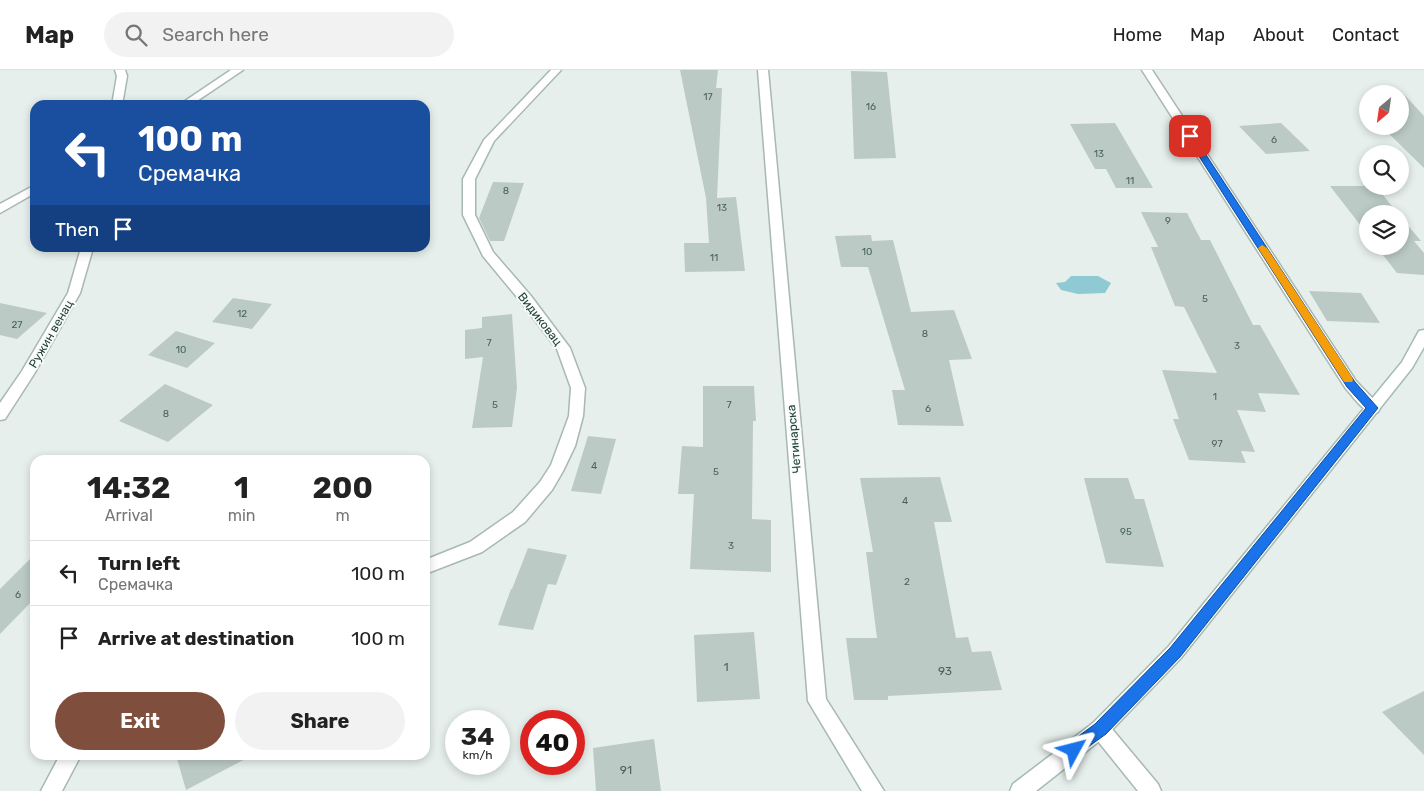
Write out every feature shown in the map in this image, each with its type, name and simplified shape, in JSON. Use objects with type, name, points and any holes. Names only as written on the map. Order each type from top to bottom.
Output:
[{"type":"street","points":[[118,100],[122,76],[120,70]]},
{"type":"street","points":[[192,100],[238,70]]},
{"type":"street","name":"Видиковац","points":[[430,565],[476,546],[519,517],[546,486],[558,467],[576,416],[578,388],[563,348],[487,253],[469,215],[470,179],[489,140],[556,70]]},
{"type":"street","name":"Четинарска","points":[[763,70],[816,701],[874,791]]},
{"type":"street","points":[[1147,70],[1351,385],[1373,408]]},
{"type":"street","points":[[0,209],[30,191]]},
{"type":"street","name":"Ружин венац","points":[[0,415],[27,374],[74,293],[86,252]]},
{"type":"street","points":[[1020,791],[1100,729],[1175,652],[1407,365],[1424,334]]},
{"type":"street","points":[[1100,729],[1151,791]]},
{"type":"street","points":[[51,791],[68,760]]},
{"type":"water","points":[[1071,276],[1098,276],[1111,283],[1105,293],[1078,294],[1061,290],[1056,283],[1065,282]]},
{"type":"building","points":[[680,70],[718,70],[716,88],[722,88],[717,198],[736,197],[745,271],[685,272],[684,243],[709,243],[706,198]]},
{"type":"building","points":[[851,71],[887,72],[896,158],[854,159]]},
{"type":"building","points":[[1409,100],[1424,116],[1424,168],[1409,153],[1409,145],[1400,145],[1390,135],[1409,135]]},
{"type":"building","points":[[1115,123],[1153,188],[1116,188],[1106,169],[1095,169],[1070,124]]},
{"type":"building","points":[[1281,123],[1310,151],[1266,154],[1239,126]]},
{"type":"building","points":[[493,182],[524,183],[504,241],[490,241],[479,218]]},
{"type":"building","points":[[1330,186],[1359,186],[1359,195],[1383,195],[1391,205],[1359,205],[1359,223]]},
{"type":"building","points":[[1141,212],[1187,213],[1201,240],[1210,240],[1253,325],[1260,325],[1300,395],[1258,393],[1266,412],[1237,410],[1255,452],[1241,451],[1246,463],[1189,460],[1173,419],[1179,419],[1162,370],[1217,373],[1184,307],[1175,306],[1151,247],[1158,247]]},
{"type":"building","points":[[1409,227],[1421,241],[1414,241],[1424,253],[1424,275],[1397,273],[1383,255],[1409,255]]},
{"type":"building","points":[[871,235],[872,241],[893,240],[911,312],[954,310],[972,359],[949,360],[964,426],[898,425],[892,390],[905,390],[868,267],[841,267],[835,236]]},
{"type":"building","points":[[1309,291],[1361,293],[1380,323],[1327,321]]},
{"type":"building","points":[[233,298],[272,304],[252,329],[212,322]]},
{"type":"building","points":[[0,303],[47,313],[17,339],[0,335]]},
{"type":"building","points":[[512,314],[517,388],[512,427],[472,428],[483,357],[465,359],[465,330],[482,328],[482,317]]},
{"type":"building","points":[[176,331],[215,343],[187,368],[148,355]]},
{"type":"building","points":[[165,384],[213,405],[168,442],[119,421]]},
{"type":"building","points":[[703,386],[754,386],[756,421],[753,421],[752,519],[771,520],[771,572],[690,569],[694,494],[678,494],[682,446],[703,447]]},
{"type":"building","points":[[588,436],[616,439],[601,494],[571,491]]},
{"type":"building","points":[[940,477],[952,522],[934,522],[956,638],[968,637],[972,652],[991,651],[1002,690],[888,696],[888,700],[854,700],[846,638],[877,638],[866,552],[873,552],[860,478]]},
{"type":"building","points":[[1084,478],[1128,478],[1135,499],[1144,499],[1164,567],[1106,563]]},
{"type":"building","points":[[528,548],[567,555],[556,585],[548,584],[533,630],[498,625],[511,589]]},
{"type":"building","points":[[30,559],[30,603],[0,634],[0,589]]},
{"type":"building","points":[[754,632],[760,699],[697,702],[694,635]]},
{"type":"building","points":[[1424,691],[1424,755],[1382,712]]},
{"type":"building","points":[[654,739],[661,791],[596,791],[593,748]]},
{"type":"building","points":[[177,760],[243,760],[186,790]]},
{"type":"slow traffic","points":[[1262,248],[1348,380]]},
{"type":"route","points":[[1074,750],[1100,729],[1175,652],[1373,408],[1351,385],[1190,136]]}]
